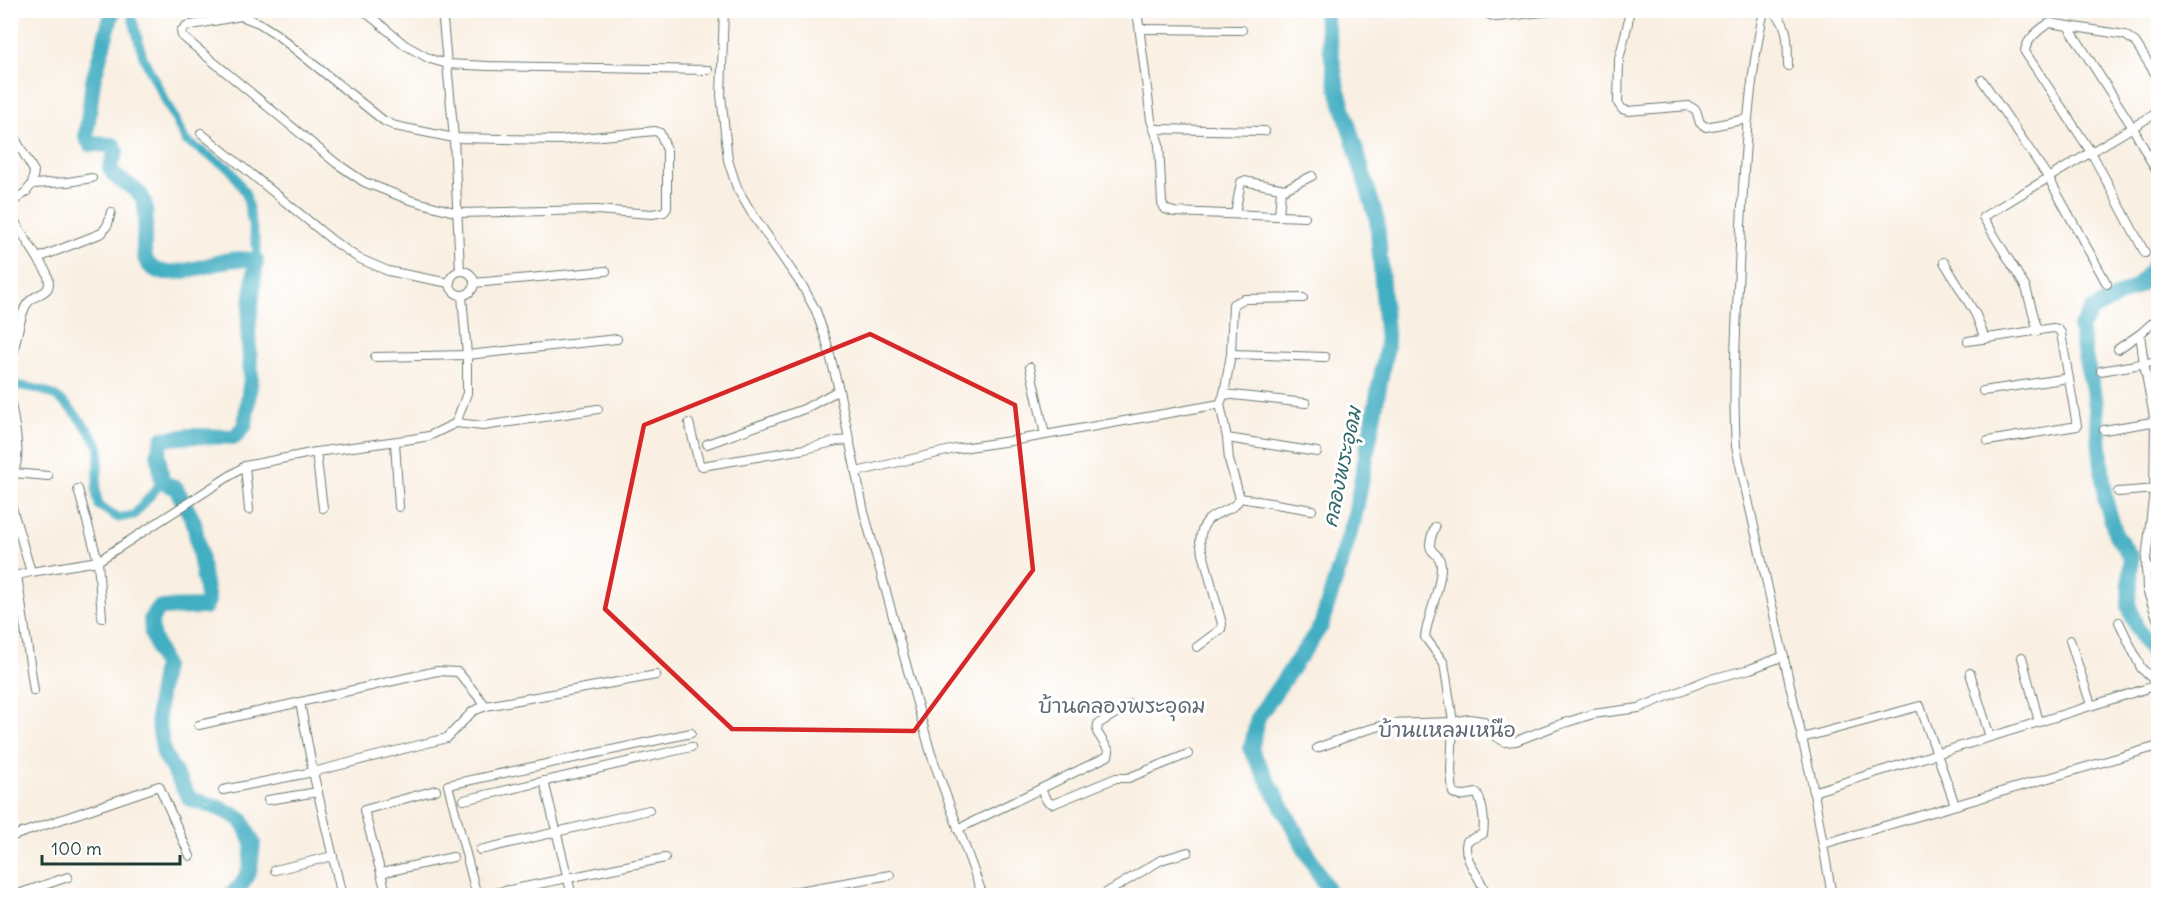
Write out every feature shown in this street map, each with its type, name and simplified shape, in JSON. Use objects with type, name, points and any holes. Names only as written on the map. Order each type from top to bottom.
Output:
[{"type":"street","points":[[363,10],[405,45],[430,59],[448,64],[708,70]]},
{"type":"street","points":[[442,10],[454,138],[460,271]]},
{"type":"street","points":[[724,10],[721,95],[728,160],[737,188],[750,212],[803,287],[816,311],[839,390],[864,512],[931,754],[983,896]]},
{"type":"street","points":[[1137,10],[1151,120],[1159,144],[1162,203],[1165,209],[1174,213],[1305,217]]},
{"type":"street","points":[[1476,10],[1496,17],[1563,10]]},
{"type":"street","points":[[1629,10],[1619,59],[1618,103],[1622,109],[1628,111],[1689,106],[1696,110],[1700,123],[1706,127],[1747,119]]},
{"type":"street","points":[[1764,10],[1755,54],[1747,119],[1735,355],[1736,447],[1802,738],[1832,896]]},
{"type":"street","points":[[1770,10],[1781,18],[1787,38],[1788,66]]},
{"type":"street","points":[[241,16],[259,22],[384,121],[395,126],[454,138],[560,140],[605,137],[649,130],[660,133],[667,150],[668,203],[664,212],[659,214],[596,210],[458,213],[410,200],[364,182],[336,163],[182,36],[182,31],[186,26],[195,23],[241,16]]},
{"type":"street","points":[[2145,253],[2091,152],[2025,52],[2025,48],[2028,42],[2050,23],[2130,38],[2158,78]]},
{"type":"street","points":[[2067,26],[2133,128],[2158,174]]},
{"type":"street","points":[[1140,29],[1242,30]]},
{"type":"street","points":[[1982,80],[2048,177],[2107,284]]},
{"type":"street","points":[[2038,331],[2026,288],[1983,217],[2158,112]]},
{"type":"street","points":[[10,116],[17,141],[34,170],[32,184],[26,192],[10,204]]},
{"type":"street","points":[[1154,129],[1265,131]]},
{"type":"street","points":[[201,133],[332,240],[358,258],[388,271],[449,283]]},
{"type":"street","points":[[1236,214],[1241,182],[1281,189],[1294,186],[1312,176]]},
{"type":"street","points":[[32,184],[92,178]]},
{"type":"street","points":[[1278,216],[1281,189]]},
{"type":"street","points":[[38,258],[104,232],[111,212]]},
{"type":"street","points":[[10,214],[47,273],[50,282],[48,289],[27,302],[10,369]]},
{"type":"street","points":[[1944,262],[1976,315],[1986,339]]},
{"type":"street","points":[[460,271],[471,275],[474,283],[472,290],[462,296],[452,291],[449,283],[454,274],[460,271]]},
{"type":"street","points":[[474,283],[606,271]]},
{"type":"street","points":[[456,423],[467,393],[467,355],[462,296]]},
{"type":"street","points":[[1197,647],[1221,629],[1222,624],[1200,542],[1202,529],[1209,519],[1237,504],[1240,498],[1229,460],[1220,404],[1231,354],[1232,310],[1235,302],[1244,298],[1303,298]]},
{"type":"street","points":[[2118,349],[2158,318]]},
{"type":"street","points":[[1968,341],[2053,328],[2058,329],[2061,333],[2077,426],[1988,441]]},
{"type":"street","points":[[2140,334],[2157,422],[2156,490],[2146,570],[2147,590],[2158,621]]},
{"type":"street","points":[[375,357],[467,355],[618,339]]},
{"type":"street","points":[[1231,354],[1325,357]]},
{"type":"street","points":[[2101,371],[2158,361]]},
{"type":"street","points":[[1030,367],[1045,435]]},
{"type":"street","points":[[1983,391],[2069,378]]},
{"type":"street","points":[[707,444],[804,409],[839,390]]},
{"type":"street","points":[[1224,394],[1306,403]]},
{"type":"street","points":[[10,398],[18,460],[12,475],[48,476]]},
{"type":"street","points":[[856,472],[955,449],[1220,404]]},
{"type":"street","points":[[34,691],[14,576],[98,561],[245,466],[429,436],[456,423],[483,426],[598,409]]},
{"type":"street","points":[[2104,430],[2157,422]]},
{"type":"street","points":[[689,423],[699,463],[702,466],[850,440]]},
{"type":"street","points":[[1227,438],[1317,452]]},
{"type":"street","points":[[395,442],[399,507]]},
{"type":"street","points":[[316,453],[323,508]]},
{"type":"street","points":[[245,466],[249,510]]},
{"type":"street","points":[[78,489],[98,561],[102,618]]},
{"type":"street","points":[[2118,492],[2156,490]]},
{"type":"street","points":[[1240,498],[1312,510]]},
{"type":"street","points":[[10,501],[31,572]]},
{"type":"street","points":[[1435,526],[1428,544],[1430,550],[1439,558],[1441,568],[1435,602],[1425,637],[1444,663],[1453,722],[1453,793],[1457,796],[1477,793],[1480,801],[1483,834],[1467,841],[1466,845],[1469,859],[1486,896]]},
{"type":"street","points":[[2146,570],[2158,567]]},
{"type":"street","points":[[1813,792],[2158,685],[2141,668],[2119,622]]},
{"type":"street","points":[[2070,640],[2091,705]]},
{"type":"street","points":[[1317,748],[1363,730],[1388,724],[1453,722],[1469,719],[1483,721],[1496,737],[1505,742],[1516,741],[1593,714],[1639,708],[1707,680],[1750,669],[1784,656]]},
{"type":"street","points":[[2022,657],[2039,722]]},
{"type":"street","points":[[199,724],[437,671],[458,672],[486,706]]},
{"type":"street","points":[[1970,673],[1990,737]]},
{"type":"street","points":[[223,790],[313,772],[447,738],[473,711],[486,706],[656,675]]},
{"type":"street","points":[[300,702],[313,772],[342,896]]},
{"type":"street","points":[[958,829],[1108,756],[1109,751],[1096,727],[1101,720],[1131,704]]},
{"type":"street","points":[[1802,738],[1920,706],[1955,806]]},
{"type":"street","points":[[477,896],[447,785],[691,733]]},
{"type":"street","points":[[1823,844],[2158,746]]},
{"type":"street","points":[[464,800],[691,747]]},
{"type":"street","points":[[1041,790],[1047,801],[1053,804],[1116,778],[1128,778],[1188,754]]},
{"type":"street","points":[[544,781],[572,896]]},
{"type":"street","points":[[10,837],[159,786],[190,856]]},
{"type":"street","points":[[387,896],[364,810],[436,790]]},
{"type":"street","points":[[268,800],[318,792]]},
{"type":"street","points":[[480,850],[649,810]]},
{"type":"street","points":[[1101,896],[1161,860],[1188,852]]},
{"type":"street","points":[[276,870],[333,856]]},
{"type":"street","points":[[381,873],[453,857]]},
{"type":"street","points":[[490,894],[665,858]]},
{"type":"street","points":[[770,896],[890,875]]},
{"type":"street","points":[[12,896],[68,878]]},
{"type":"highlighted area","points":[[870,334],[1015,405],[1033,570],[914,731],[732,729],[605,609],[644,425]]},
{"type":"waterway","points":[[113,10],[93,81],[86,137],[90,144],[113,145],[116,151],[110,168],[117,178],[133,188],[144,202],[146,215],[144,250],[150,266],[159,271],[170,272],[196,269],[232,259],[256,260],[248,332],[251,377],[245,425],[235,437],[191,436],[163,439],[158,452],[162,482],[176,488],[194,522],[208,601],[205,607],[159,608],[151,619],[152,634],[164,666],[158,720],[164,754],[190,799],[217,807],[241,819],[253,843],[250,869],[241,886],[229,896]]},
{"type":"waterway","points":[[130,10],[143,57],[186,141],[230,169],[246,194],[257,249],[256,260]]},
{"type":"waterway","name":"คลองพระอุดม","points":[[1324,10],[1337,87],[1377,220],[1387,345],[1354,520],[1321,626],[1258,717],[1251,750],[1331,896]]},
{"type":"waterway","points":[[2158,261],[2138,286],[2092,310],[2080,328],[2095,397],[2105,499],[2116,535],[2131,557],[2129,606],[2136,626],[2158,664]]},
{"type":"waterway","points":[[10,385],[34,388],[56,397],[74,413],[91,434],[100,447],[96,492],[99,506],[118,518],[134,515],[162,482]]},
{"type":"district","name":"บ้านคลองพระอุดม","points":[[1122,706]]},
{"type":"district","name":"บ้านแหลมเหนือ","points":[[1447,730]]}]
